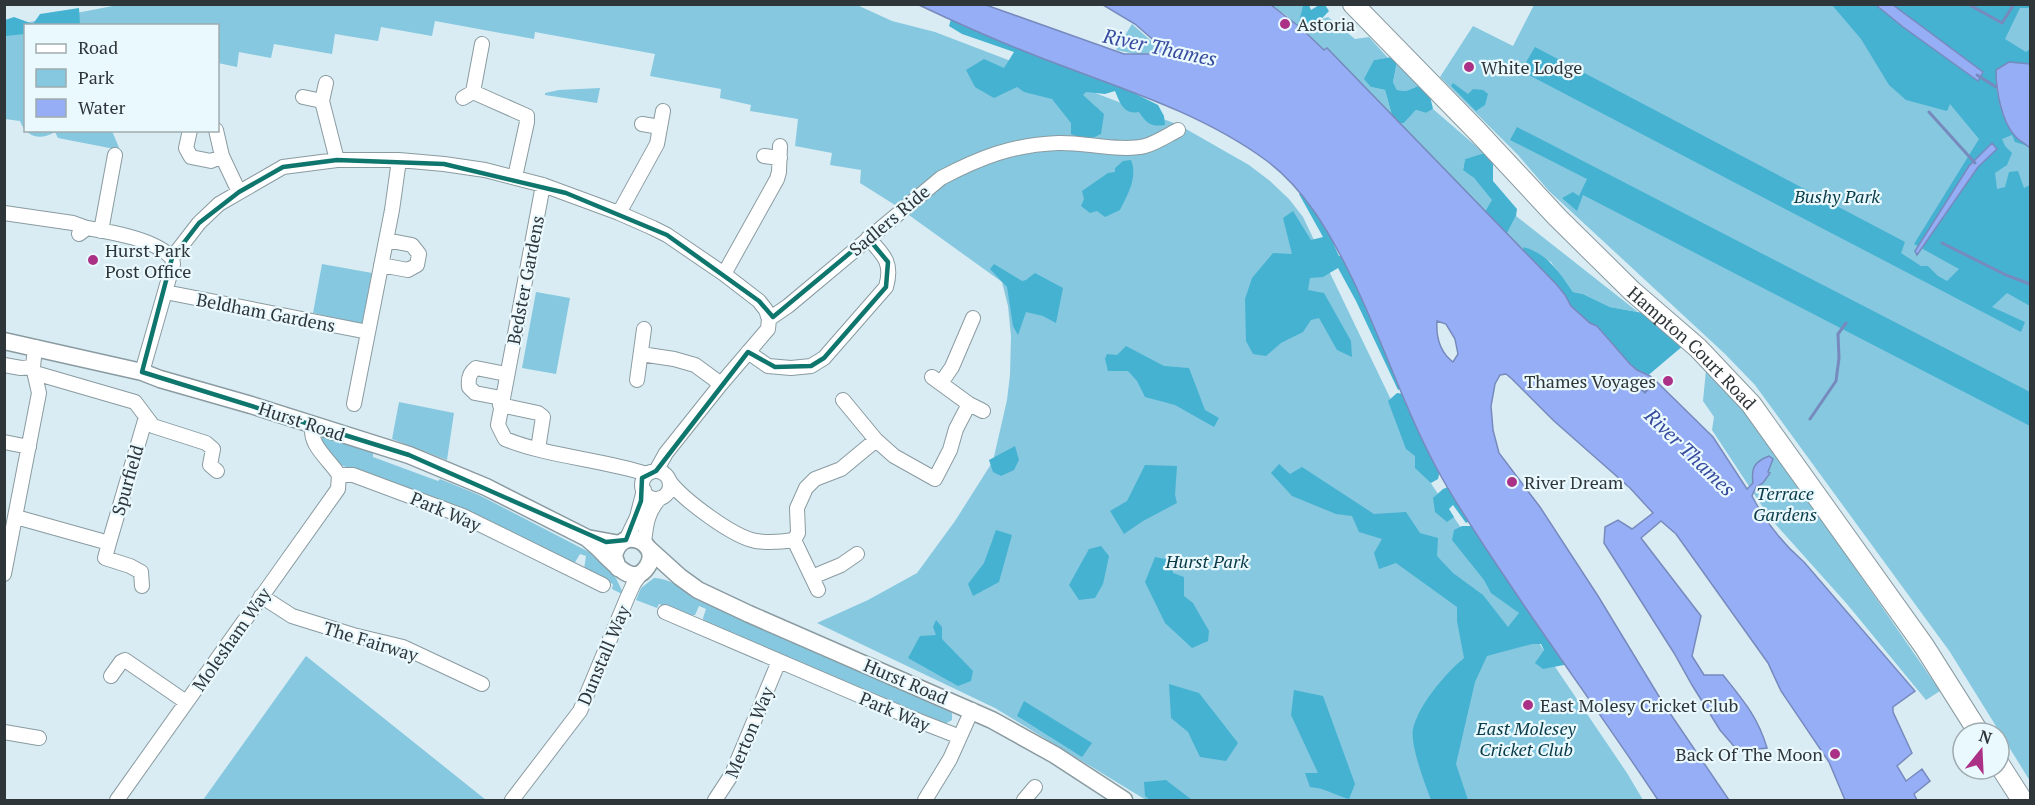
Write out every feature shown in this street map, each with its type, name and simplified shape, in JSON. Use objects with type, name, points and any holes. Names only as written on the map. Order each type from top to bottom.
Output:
[{"type":"highway","name":"Hampton Court Road","points":[[1353,4],[1557,217],[1632,291],[1698,348],[1751,404],[1924,646],[1971,721]]},
{"type":"highway","points":[[2010,781],[2022,801]]},
{"type":"main road","name":"Hurst Road","points":[[4,341],[142,372],[410,455],[458,475],[587,538],[621,570]]},
{"type":"main road","name":"Hurst Road","points":[[587,538],[623,542]]},
{"type":"main road","points":[[635,539],[646,546],[650,561],[644,571],[633,575],[621,570],[614,556],[623,542],[635,539]]},
{"type":"main road","name":"Hurst Road","points":[[646,546],[698,590],[972,710],[1055,755],[1124,801]]},
{"type":"main road","name":"Hurst Road","points":[[644,571],[680,577]]},
{"type":"street","points":[[482,44],[468,95],[533,112],[527,122],[515,177]]},
{"type":"street","points":[[326,83],[322,100],[337,160]]},
{"type":"street","points":[[303,97],[322,100]]},
{"type":"street","points":[[619,213],[657,144],[663,111]]},
{"type":"street","points":[[642,124],[660,128]]},
{"type":"street","name":"Sadlers Ride","points":[[623,542],[674,445],[721,384],[768,329],[770,319],[940,177],[1005,149],[1060,143],[1147,146],[1178,130]]},
{"type":"street","points":[[190,132],[186,148],[191,157],[211,161],[222,156]]},
{"type":"street","points":[[216,132],[222,156],[239,192]]},
{"type":"street","points":[[724,274],[777,179],[780,152],[764,156]]},
{"type":"street","points":[[101,231],[115,155]]},
{"type":"street","points":[[172,258],[199,223],[219,204],[283,167],[337,160],[399,160],[454,165],[543,185],[619,213],[667,235],[724,274],[759,302],[770,319]]},
{"type":"street","points":[[354,404],[399,160]]},
{"type":"street","name":"Bedster Gardens","points":[[543,185],[498,425],[505,439],[538,449],[625,467],[676,490],[695,505]]},
{"type":"street","points":[[4,213],[74,224],[83,231],[101,231],[136,239],[162,250],[172,258],[173,264],[142,372]]},
{"type":"street","points":[[748,352],[764,364],[775,367],[811,366],[824,357],[886,287],[890,274],[888,262],[868,238]]},
{"type":"street","points":[[381,265],[408,270],[417,265],[419,254],[412,245],[386,240]]},
{"type":"street","name":"Beldham Gardens","points":[[165,292],[368,332]]},
{"type":"street","points":[[973,318],[952,367],[937,380],[969,404],[983,411]]},
{"type":"street","points":[[637,380],[644,330]]},
{"type":"street","points":[[4,574],[11,526],[19,501],[39,393],[34,370],[35,347]]},
{"type":"street","points":[[641,354],[695,365],[721,384]]},
{"type":"street","points":[[4,365],[34,370],[135,402],[153,426],[206,443],[213,449],[210,465],[216,471]]},
{"type":"street","points":[[506,374],[476,368],[471,372],[468,380],[469,387],[475,393],[538,412],[543,417],[538,449]]},
{"type":"street","points":[[843,400],[876,440],[894,456],[940,482],[956,429],[969,404]]},
{"type":"street","name":"Spurfield","points":[[109,543],[146,417]]},
{"type":"street","points":[[313,425],[310,432],[313,441],[339,475]]},
{"type":"street","points":[[794,540],[798,533],[797,508],[806,488],[815,479],[841,469],[876,440]]},
{"type":"street","points":[[4,442],[29,447]]},
{"type":"street","name":"Park Way","points":[[339,475],[353,475],[445,507],[603,585]]},
{"type":"street","name":"Molesham Way","points":[[117,801],[338,489],[339,475]]},
{"type":"street","points":[[646,546],[648,516],[652,506],[662,497],[669,490],[654,480],[652,498],[662,497],[673,497],[695,505],[738,535],[754,541],[794,540]]},
{"type":"street","points":[[4,507],[19,501]]},
{"type":"street","points":[[11,526],[109,543],[105,558],[141,572],[142,586]]},
{"type":"street","points":[[794,540],[815,584],[857,554]]},
{"type":"street","name":"Dunstall Way","points":[[621,570],[628,584],[628,596]]},
{"type":"street","name":"Dunstall Way","points":[[512,801],[580,711],[628,596],[634,583],[644,571]]},
{"type":"street","name":"The Fairway","points":[[261,596],[292,616],[353,635],[403,647],[482,684]]},
{"type":"street","name":"Park Way","points":[[665,612],[934,728],[960,737]]},
{"type":"street","points":[[111,676],[125,660],[186,702]]},
{"type":"street","name":"Merton Way","points":[[715,801],[732,774],[779,661]]},
{"type":"street","points":[[925,801],[944,771],[972,710]]},
{"type":"street","points":[[4,732],[39,738]]},
{"type":"street","points":[[1024,801],[1035,787]]},
{"type":"highlighted area","points":[[337,160],[444,164],[566,193],[667,235],[759,301],[773,317],[868,238],[888,262],[886,287],[824,358],[811,366],[775,367],[748,352],[656,471],[642,478],[641,501],[626,540],[606,542],[409,455],[142,372],[172,258],[199,223],[239,192],[283,167]]},
{"type":"green space","name":"Hurst Park","points":[[123,4],[857,5],[892,21],[935,32],[1179,125],[1249,165],[1289,199],[1303,217],[1432,485],[1643,800],[1146,800],[995,708],[817,623],[868,600],[917,573],[955,521],[993,461],[1007,400],[1011,336],[1008,306],[1002,282],[895,205],[860,183],[861,170],[830,165],[832,153],[795,146],[798,119],[750,111],[751,105],[720,98],[721,89],[650,76],[655,54],[535,32],[534,39],[435,21],[432,36],[381,27],[378,41],[335,34],[332,54],[274,44],[271,58],[239,52],[237,67],[219,63],[219,24],[24,24],[24,128],[20,121],[5,119],[4,27]]},
{"type":"green space","points":[[1271,5],[1302,5],[1319,20],[1328,17],[1355,39],[1369,37],[1388,58],[1374,60],[1371,87],[1385,90],[1392,116],[1327,48],[1324,51],[1286,15]]},
{"type":"green space","name":"Bushy Park","points":[[1534,5],[2030,5],[2030,781],[2011,750],[2011,721],[1993,721],[1950,652],[1755,385],[1724,353],[1549,191],[1518,155],[1440,77],[1473,26],[1513,46]]},
{"type":"green space","points":[[1132,24],[1158,47],[1157,50],[1142,54],[1116,50]]},
{"type":"green space","points":[[1397,62],[1418,86],[1406,91],[1397,90],[1393,82]]},
{"type":"green space","points":[[600,88],[597,103],[545,95],[545,93],[559,90]]},
{"type":"green space","points":[[1433,109],[1484,153],[1465,159],[1463,169],[1493,200],[1484,212],[1399,123],[1404,123],[1416,110],[1426,113]]},
{"type":"green space","name":"Hurst Park","points":[[27,132],[55,132],[39,137]]},
{"type":"green space","name":"Hurst Park","points":[[55,132],[112,132],[120,150],[58,138]]},
{"type":"green space","points":[[1516,216],[1638,312],[1610,307],[1583,294],[1573,292],[1551,262],[1523,247],[1521,250],[1506,235]]},
{"type":"green space","points":[[322,264],[372,273],[362,324],[313,313]]},
{"type":"green space","points":[[536,292],[570,298],[556,374],[522,368]]},
{"type":"green space","name":"Terrace Gardens","points":[[1706,370],[1757,426],[1940,691],[1926,700],[1847,604],[1770,518],[1712,430],[1714,417],[1703,401]]},
{"type":"green space","points":[[399,402],[454,413],[447,460],[392,439]]},
{"type":"green space","points":[[322,436],[373,453],[373,457],[438,481],[440,479],[479,495],[589,552],[616,578],[624,595],[612,589],[613,584],[584,569],[586,556],[580,554],[574,564],[456,508],[341,465],[321,442]]},
{"type":"green space","points":[[654,578],[670,582],[694,595],[950,710],[952,720],[943,725],[704,623],[706,609],[699,606],[695,615],[688,616],[659,604],[657,608],[636,600],[641,588]]},
{"type":"green space","points":[[306,656],[486,800],[203,800]]},
{"type":"shaded area","points":[[1302,5],[1309,5],[1311,10],[1319,5],[1325,5],[1329,11],[1310,31],[1299,22]]},
{"type":"shaded area","points":[[1832,5],[2030,5],[2030,8],[2020,8],[2005,39],[2026,52],[2030,49],[2030,64],[2009,62],[1996,87],[2006,120],[2015,134],[2028,146],[2015,142],[2012,135],[2002,139],[2012,153],[2007,165],[1995,173],[1997,189],[2005,187],[2009,172],[2018,171],[2024,188],[2030,185],[2030,306],[2007,293],[1992,307],[2025,322],[2021,332],[1521,71],[1535,47],[1905,242],[1901,253],[1921,266],[1928,266],[1947,281],[1959,269],[1914,244],[1979,139],[1950,104],[1947,111],[1906,100],[1889,85],[1861,39]]},
{"type":"shaded area","points":[[79,8],[80,24],[33,24],[40,14]]},
{"type":"shaded area","points":[[952,16],[1100,76],[1158,105],[1164,116],[1165,125],[1153,125],[1147,122],[1139,112],[1126,110],[1115,91],[1105,94],[1086,92],[1083,95],[1104,114],[1101,134],[1086,141],[1071,134],[1071,123],[1052,99],[1024,92],[1017,87],[994,98],[975,87],[966,70],[984,59],[1004,68],[1014,52],[962,34],[949,26]]},
{"type":"shaded area","points":[[14,17],[33,24],[24,24],[24,34],[5,36],[5,20]]},
{"type":"shaded area","points":[[1392,57],[1397,62],[1393,82],[1397,90],[1406,91],[1418,86],[1430,96],[1433,109],[1426,113],[1416,110],[1404,123],[1394,123],[1385,90],[1371,87],[1364,79],[1374,60]]},
{"type":"shaded area","points":[[1453,83],[1468,94],[1473,89],[1483,90],[1488,94],[1485,105],[1476,111],[1451,86]]},
{"type":"shaded area","points":[[1517,127],[2030,392],[2030,426],[1583,195],[1577,211],[1562,198],[1573,192],[1579,196],[1587,179],[1510,140]]},
{"type":"shaded area","points":[[1484,153],[1493,162],[1493,181],[1517,209],[1516,216],[1505,237],[1482,216],[1492,200],[1474,178],[1463,170],[1465,159]]},
{"type":"shaded area","points":[[1131,160],[1133,179],[1120,210],[1105,217],[1097,211],[1090,213],[1081,206],[1084,199],[1082,191],[1108,173],[1115,172],[1115,168],[1123,161]]},
{"type":"shaded area","points":[[1308,190],[1338,234],[1334,245],[1339,256],[1360,259],[1405,386],[1398,390],[1338,268],[1323,277],[1310,278],[1308,290],[1324,293],[1351,341],[1352,357],[1337,350],[1319,318],[1311,320],[1303,332],[1281,343],[1266,356],[1253,354],[1246,341],[1245,299],[1252,278],[1273,253],[1292,254],[1283,218],[1293,211],[1311,240],[1323,237],[1299,194]]},
{"type":"shaded area","points":[[1523,247],[1546,259],[1573,292],[1583,294],[1610,307],[1654,315],[1684,345],[1645,378],[1521,262]]},
{"type":"shaded area","points":[[994,264],[1022,281],[1035,273],[1063,288],[1056,323],[1043,316],[1026,312],[1018,335],[1013,326],[1007,287],[990,269]]},
{"type":"shaded area","points":[[1126,346],[1164,366],[1189,368],[1205,410],[1219,418],[1214,427],[1175,405],[1145,397],[1137,381],[1128,371],[1108,371],[1105,359],[1107,354],[1117,355]]},
{"type":"shaded area","points":[[1397,393],[1412,395],[1442,462],[1438,479],[1431,483],[1415,468],[1415,456],[1406,449],[1388,401]]},
{"type":"shaded area","points":[[1015,446],[1019,460],[1014,470],[1001,476],[993,472],[989,460]]},
{"type":"shaded area","points":[[1279,464],[1290,474],[1302,467],[1374,514],[1406,512],[1420,533],[1438,538],[1437,556],[1453,573],[1483,595],[1508,627],[1519,613],[1491,593],[1484,580],[1452,540],[1454,530],[1462,526],[1475,526],[1569,664],[1543,669],[1535,663],[1544,650],[1541,644],[1532,644],[1487,656],[1475,682],[1456,764],[1468,800],[1431,800],[1419,764],[1413,736],[1416,719],[1427,700],[1441,681],[1464,658],[1457,621],[1457,607],[1396,563],[1379,569],[1374,553],[1382,539],[1359,532],[1352,516],[1336,514],[1292,496],[1271,473]]},
{"type":"shaded area","points":[[1145,465],[1177,466],[1175,495],[1177,503],[1124,534],[1110,511],[1127,501]]},
{"type":"shaded area","points":[[1455,484],[1474,519],[1466,523],[1453,505],[1449,509],[1454,517],[1447,522],[1435,512],[1433,498],[1443,489]]},
{"type":"shaded area","points":[[996,530],[1012,535],[999,582],[973,596],[968,584],[984,563]]},
{"type":"shaded area","points":[[1101,546],[1109,556],[1103,584],[1095,598],[1079,600],[1069,585],[1089,549]]},
{"type":"shaded area","points":[[1155,557],[1170,560],[1173,573],[1184,577],[1184,596],[1193,603],[1209,631],[1208,641],[1192,648],[1165,623],[1145,582]]},
{"type":"shaded area","points":[[936,620],[942,627],[942,639],[973,671],[971,681],[958,686],[908,658],[920,636],[936,635],[933,627]]},
{"type":"shaded area","points":[[1169,684],[1199,693],[1238,743],[1226,761],[1200,757],[1188,732],[1171,718]]},
{"type":"shaded area","points":[[1294,690],[1323,696],[1355,784],[1349,799],[1310,787],[1305,773],[1318,773],[1291,715]]},
{"type":"shaded area","points":[[1024,701],[1092,743],[1082,757],[1017,716]]},
{"type":"shaded area","points":[[1166,780],[1192,800],[1150,800],[1145,796],[1144,782]]},
{"type":"water","name":"River Thames","points":[[919,5],[986,5],[1124,54],[1154,54],[1160,49],[1159,45],[1135,24],[1103,5],[1271,5],[1301,28],[1324,50],[1327,48],[1557,285],[1571,306],[1590,323],[1597,326],[1630,364],[1655,380],[1645,392],[1638,387],[1645,393],[1656,381],[1713,437],[1747,489],[1753,483],[1753,469],[1757,463],[1769,456],[1773,459],[1768,472],[1770,473],[1763,483],[1756,487],[1752,496],[1757,505],[1782,540],[1804,562],[1915,691],[1893,707],[1893,712],[1912,753],[1897,766],[1906,781],[1922,769],[1930,781],[1914,794],[1917,800],[1845,800],[1829,762],[1781,691],[1768,663],[1676,534],[1661,521],[1641,538],[1701,616],[1692,656],[1704,675],[1723,675],[1754,718],[1767,748],[1738,751],[1720,730],[1604,543],[1605,527],[1618,520],[1632,529],[1653,513],[1630,488],[1554,421],[1512,379],[1506,374],[1500,375],[1495,384],[1491,406],[1493,430],[1499,453],[1540,507],[1598,596],[1663,703],[1729,800],[1658,800],[1479,539],[1451,493],[1416,428],[1348,270],[1314,211],[1292,184],[1267,161],[1240,143],[1184,113],[1019,49]],"holes":[[[1437,321],[1446,324],[1455,339],[1458,354],[1453,362],[1442,349],[1438,338]]]},
{"type":"water","points":[[1876,5],[1893,5],[1983,72],[1978,81],[1903,27]]},
{"type":"water","points":[[2009,62],[2030,64],[2030,148],[2010,130],[2000,104],[1996,70]]},
{"type":"water","points":[[1992,143],[1997,149],[1978,167],[1917,255],[1915,251],[1969,166]]},
{"type":"waterway","points":[[1968,4],[2002,23],[2014,4]]},
{"type":"waterway","points":[[1977,75],[1996,87]]},
{"type":"waterway","points":[[1929,112],[1975,163]]},
{"type":"waterway","points":[[1942,243],[2006,275],[2030,284]]},
{"type":"waterway","points":[[1810,419],[1836,381],[1839,358],[1838,334],[1846,323]]},
{"type":"place","name":"Astoria","points":[[1285,24]]},
{"type":"place","name":"White Lodge","points":[[1469,67]]},
{"type":"place","name":"Hurst Park Post Office","points":[[93,260]]},
{"type":"place","name":"Thames Voyages","points":[[1668,381]]},
{"type":"place","name":"River Dream","points":[[1512,482]]},
{"type":"place","name":"East Molesy Cricket Club","points":[[1528,705]]},
{"type":"place","name":"Back Of The Moon","points":[[1835,754]]},
{"type":"park label","name":"East Molesey Cricket Club","points":[[1526,738]]}]
